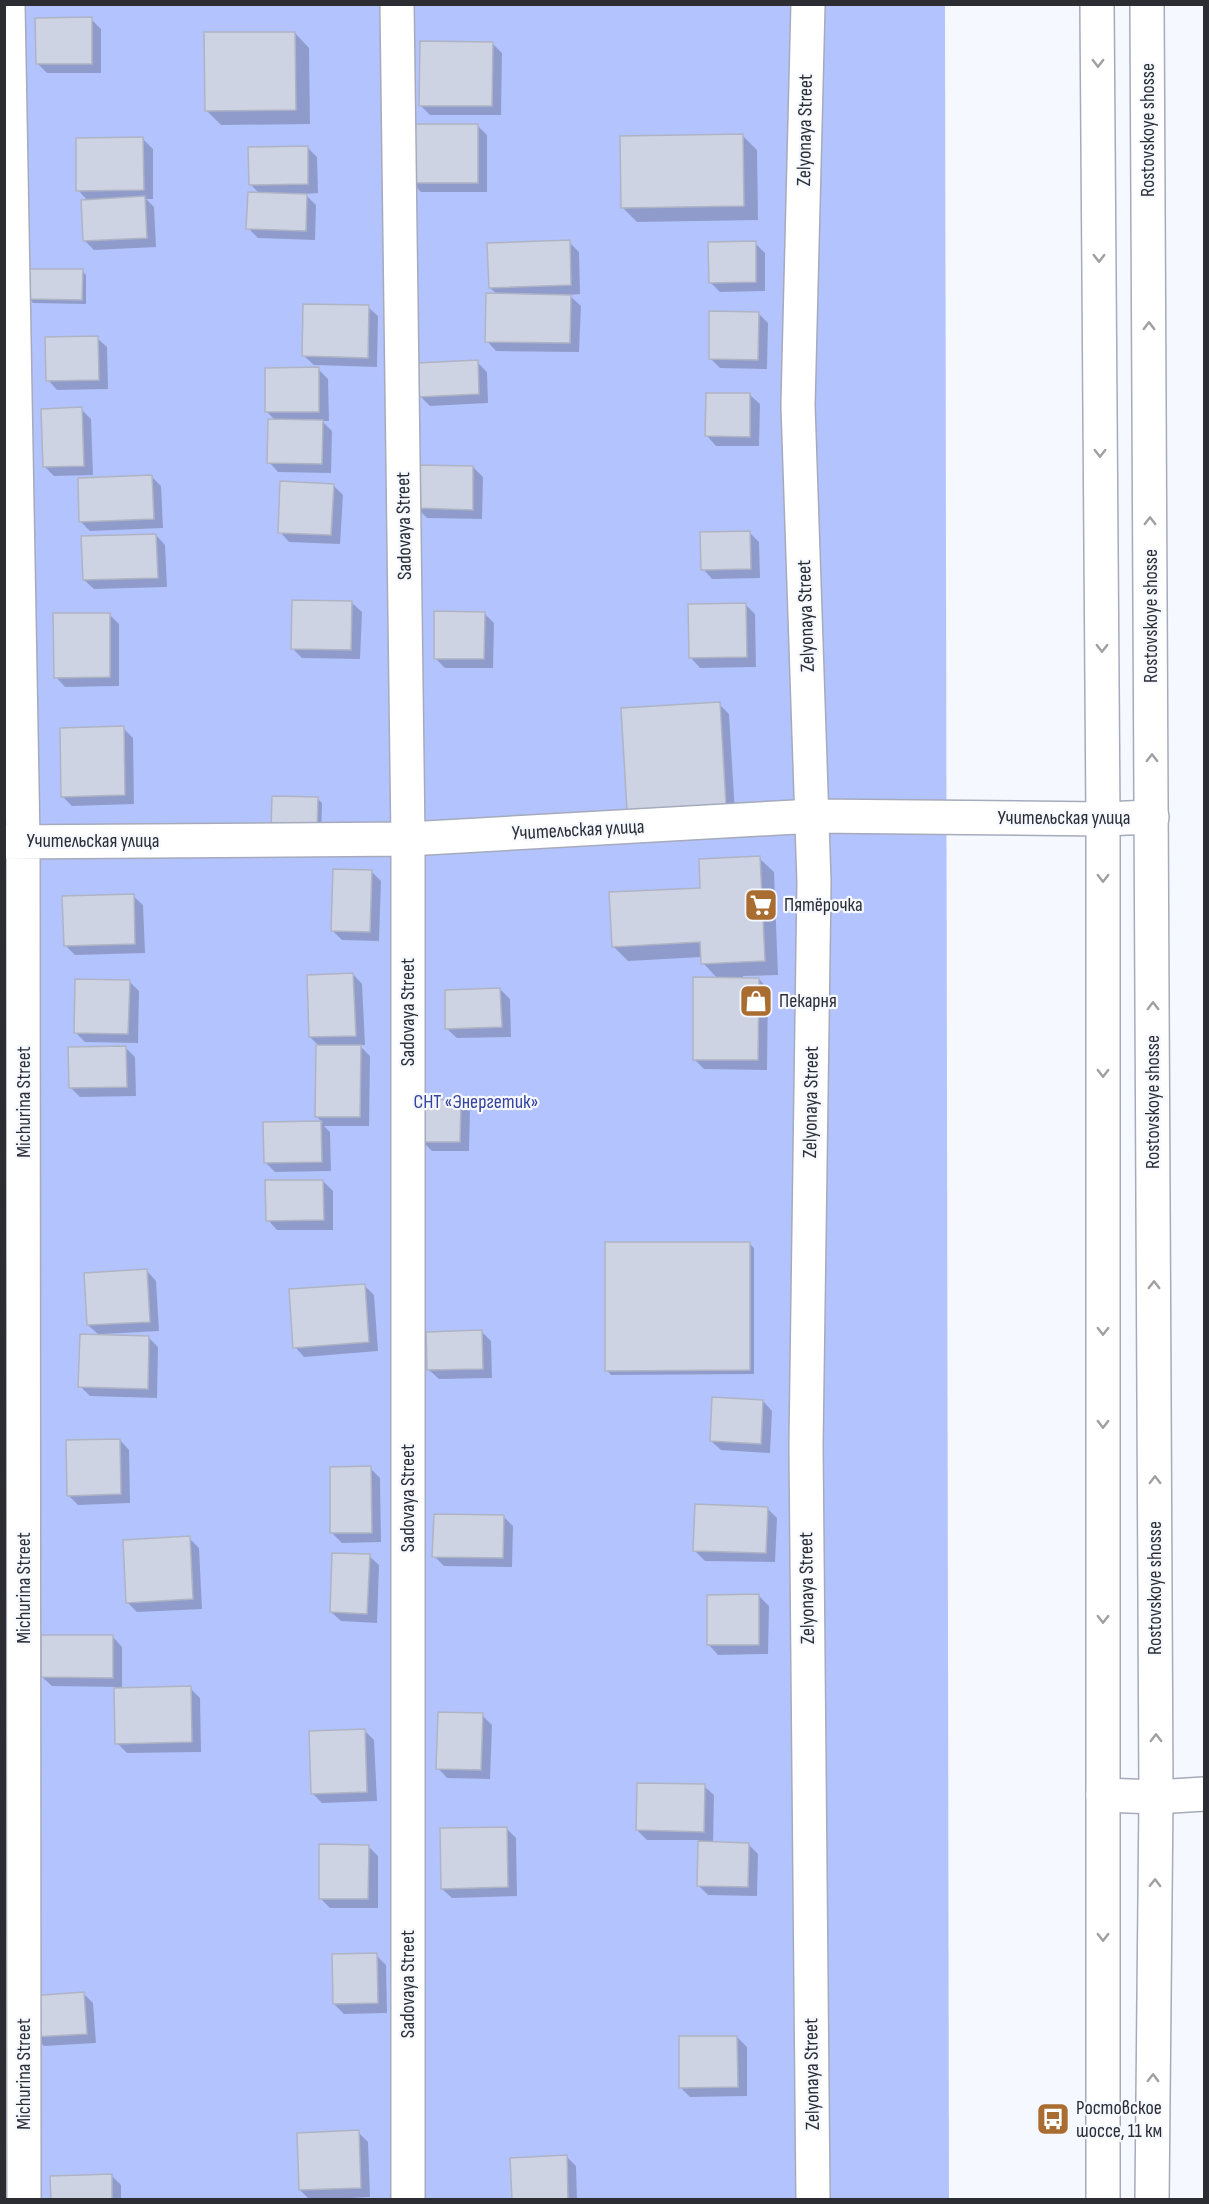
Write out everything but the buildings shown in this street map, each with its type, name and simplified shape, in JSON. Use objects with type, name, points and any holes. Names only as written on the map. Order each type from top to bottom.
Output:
[{"type":"main road","name":"Michurina Street","points":[[9,4],[24,2199]]},
{"type":"main road","name":"Sadovaya Street","points":[[397,4],[408,839],[408,2199]]},
{"type":"main road","name":"Zelyonaya Street","points":[[808,4],[798,405],[814,882],[806,1445],[813,2199]]},
{"type":"main road","points":[[1097,4],[1103,819],[1103,2199]]},
{"type":"main road","name":"Rostovskoye shosse","points":[[1147,4],[1156,1797],[1152,2199]]},
{"type":"main road","name":"Учительская улица","points":[[14,842],[408,839],[813,816],[1103,819],[1152,817]]},
{"type":"main road","points":[[1103,1795],[1156,1797],[1204,1794]]},
{"type":"green space","name":"СНТ «Энергетик»","points":[[5,5],[945,5],[949,2199],[5,2200]]},
{"type":"place","name":"Пятёрочка","points":[[761,905]]},
{"type":"place","name":"Пекарня","points":[[756,1001]]},
{"type":"place","name":"Ростовское шоссе, 11 км","points":[[1053,2119]]}]
